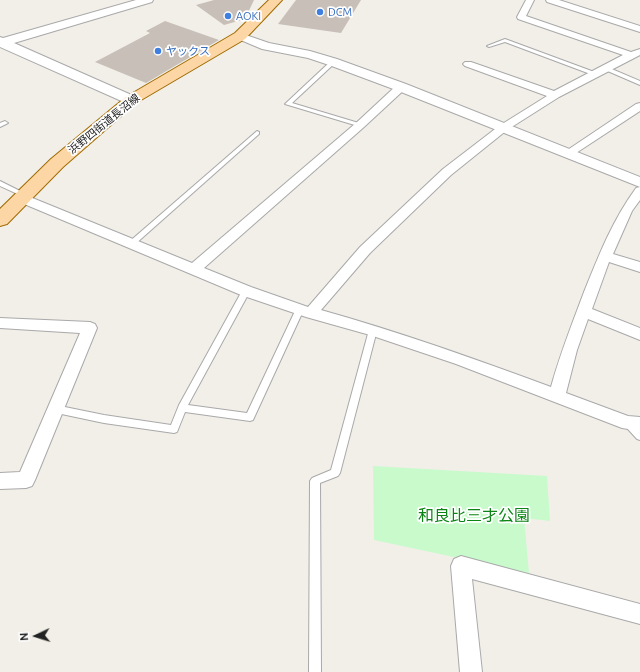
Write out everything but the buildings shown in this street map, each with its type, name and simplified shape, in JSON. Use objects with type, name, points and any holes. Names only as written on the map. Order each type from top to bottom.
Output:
[{"type":"main road","name":"浜野四街道長沼線","points":[[0,220],[22,196],[87,136],[131,100],[240,36],[276,0]]},
{"type":"street","points":[[1,42],[148,0]]},
{"type":"street","points":[[530,0],[522,17],[636,53]]},
{"type":"street","points":[[550,0],[640,30]]},
{"type":"street","points":[[240,36],[266,46],[310,55],[333,62],[401,87],[640,182]]},
{"type":"street","points":[[1,42],[131,100]]},
{"type":"street","points":[[306,311],[364,250],[410,206],[447,172],[503,128],[555,95],[636,53]]},
{"type":"street","points":[[468,64],[555,95]]},
{"type":"street","points":[[194,270],[360,125],[401,87]]},
{"type":"street","points":[[569,153],[640,106]]},
{"type":"street","points":[[557,396],[569,350],[605,256],[626,211],[640,191]]},
{"type":"street","points":[[22,196],[131,244],[246,291],[306,311],[373,330],[634,423]]},
{"type":"street","points":[[605,256],[640,267]]},
{"type":"street","points":[[584,312],[640,334]]},
{"type":"street","points":[[0,323],[90,328],[26,480],[0,481]]},
{"type":"street","points":[[471,672],[461,566],[640,614]]},
{"type":"lane","points":[[489,46],[505,40],[595,74]]},
{"type":"lane","points":[[333,62],[288,104],[360,125]]},
{"type":"lane","points":[[605,68],[640,83]]},
{"type":"lane","points":[[131,244],[257,133]]},
{"type":"lane","points":[[0,183],[22,196]]},
{"type":"lane","points":[[56,409],[104,419],[174,429],[182,408],[246,291]]},
{"type":"lane","points":[[182,408],[250,417],[306,311]]},
{"type":"lane","points":[[315,672],[315,481],[335,473],[373,330]]},
{"type":"lane","points":[[634,423],[640,436]]},
{"type":"green space","name":"和良比三才公園","points":[[373,466],[547,476],[550,521],[524,518],[529,573],[374,540]]},
{"type":"place","name":"DCM","points":[[320,12]]},
{"type":"place","name":"AOKI","points":[[228,16]]},
{"type":"place","name":"ヤックス","points":[[158,51]]}]
